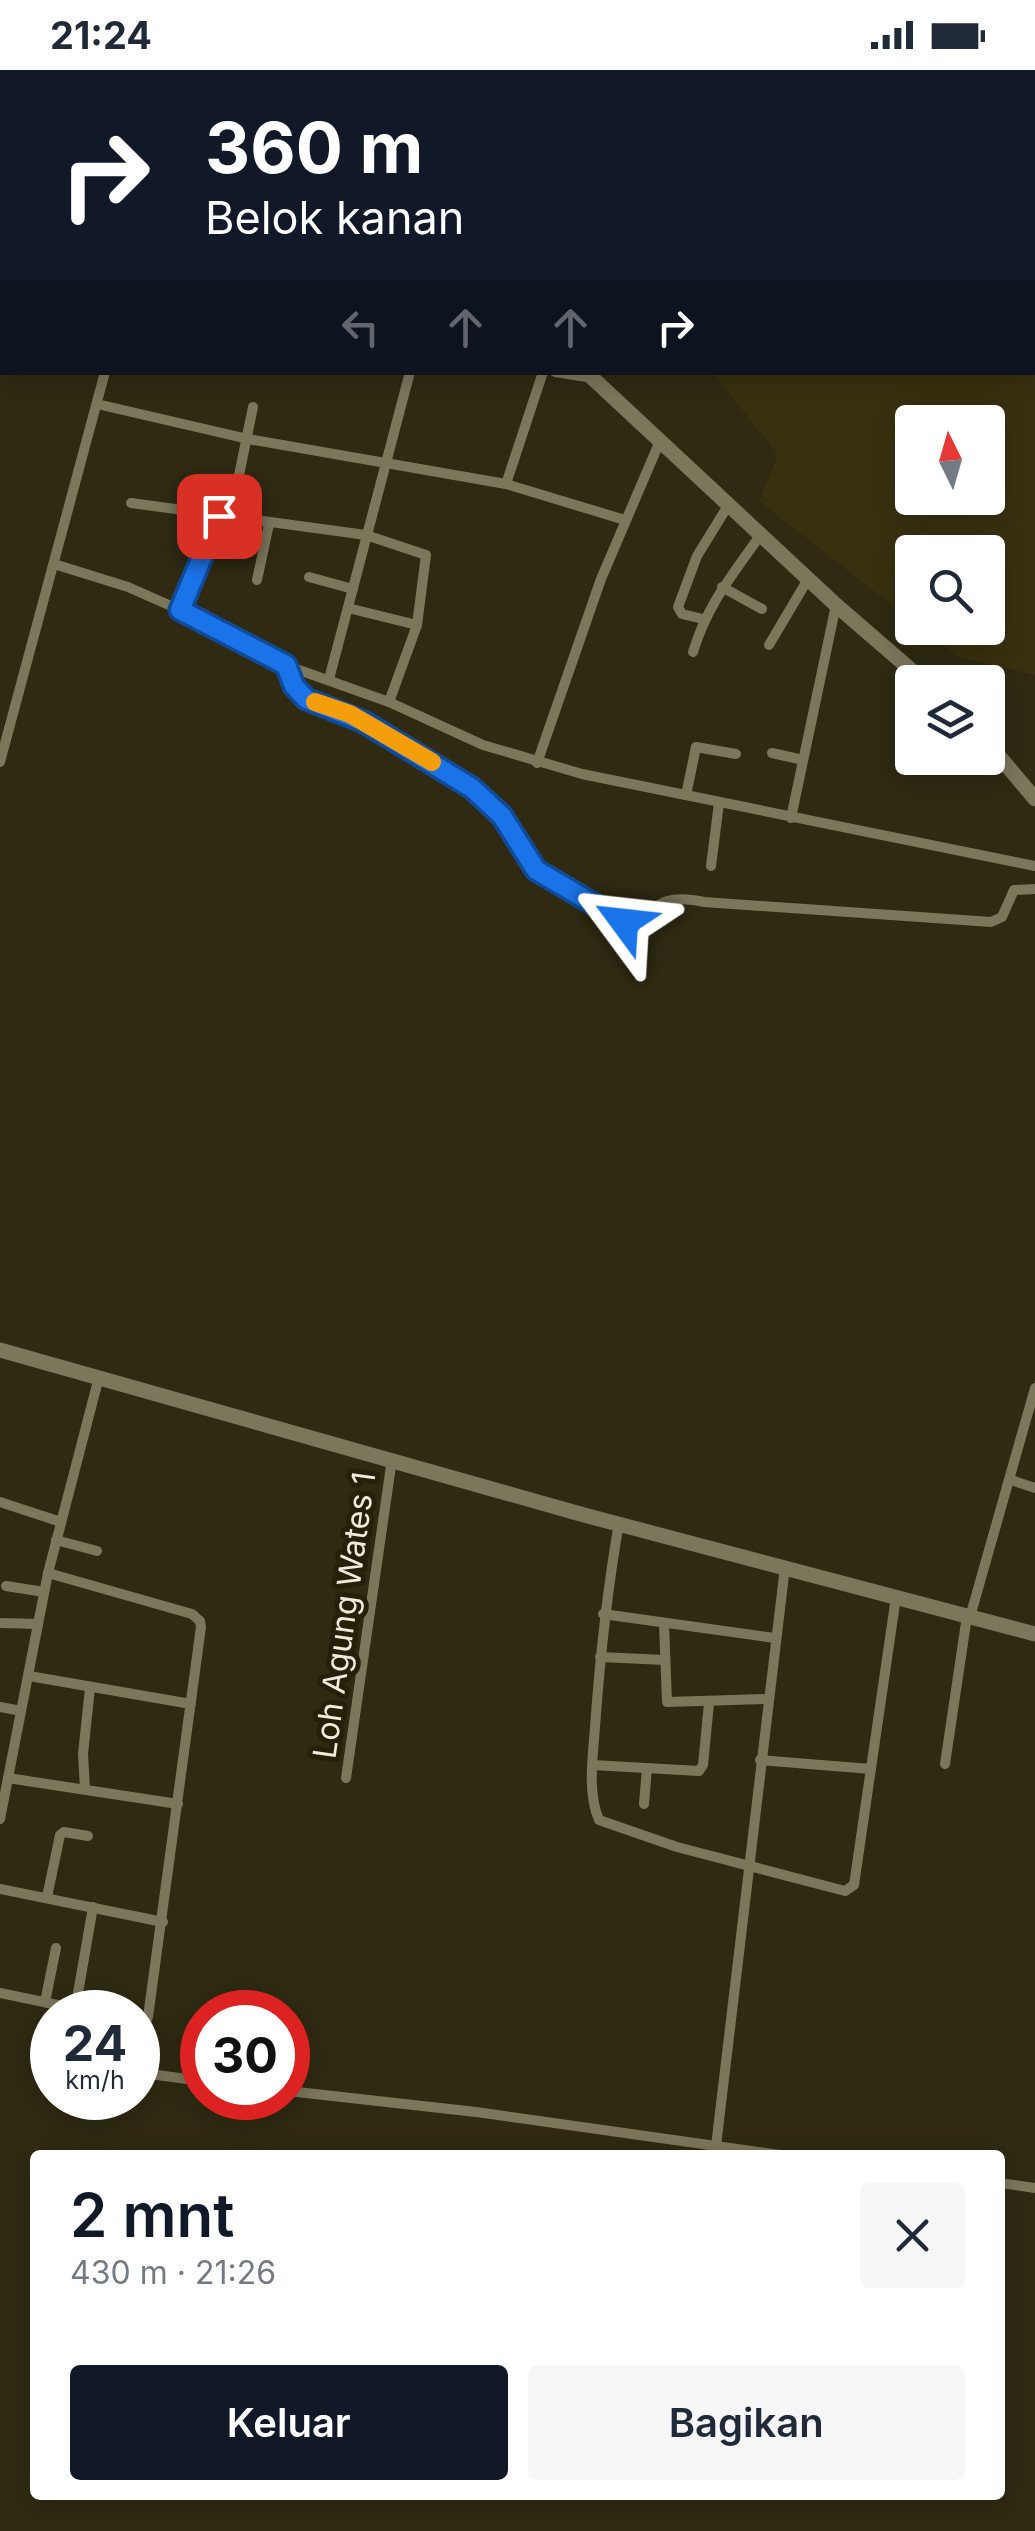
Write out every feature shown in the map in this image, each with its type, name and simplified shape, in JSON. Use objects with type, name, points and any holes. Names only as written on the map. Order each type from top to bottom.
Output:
[{"type":"main road","points":[[590,376],[906,665]]},
{"type":"main road","points":[[1005,763],[1035,799]]},
{"type":"main road","points":[[0,1350],[619,1524],[1035,1634]]},
{"type":"street","points":[[0,762],[104,375]]},
{"type":"street","points":[[329,678],[409,375]]},
{"type":"street","points":[[506,484],[542,375]]},
{"type":"street","points":[[98,404],[248,439],[506,484],[624,520]]},
{"type":"street","points":[[238,480],[253,407]]},
{"type":"street","points":[[537,762],[574,650],[624,520],[660,441]]},
{"type":"street","points":[[131,503],[366,535],[426,555],[417,625],[389,702]]},
{"type":"street","points":[[704,619],[682,614],[678,607],[697,556],[728,504]]},
{"type":"street","points":[[180,610],[219,516]]},
{"type":"street","points":[[257,580],[269,524]]},
{"type":"street","points":[[693,652],[704,619],[722,587],[761,534]]},
{"type":"street","points":[[54,564],[128,588],[180,610],[286,665],[389,702],[483,745],[537,762],[1035,866]]},
{"type":"street","points":[[309,577],[352,589]]},
{"type":"street","points":[[769,645],[808,579]]},
{"type":"street","points":[[722,587],[762,609]]},
{"type":"street","points":[[791,818],[836,604]]},
{"type":"street","points":[[348,608],[417,625]]},
{"type":"street","points":[[286,665],[294,686],[306,699],[364,722],[472,788],[502,816],[536,870],[624,922],[638,920],[658,903],[681,897],[704,902],[992,922],[1002,917],[1014,890],[1035,889]]},
{"type":"street","points":[[686,794],[696,747],[736,754]]},
{"type":"street","points":[[772,754],[803,760]]},
{"type":"street","points":[[711,866],[719,802]]},
{"type":"street","points":[[0,1818],[48,1572],[99,1377]]},
{"type":"street","points":[[945,1764],[968,1616],[1035,1388]]},
{"type":"street","name":"Loh Agung Wates 1","points":[[346,1778],[392,1459]]},
{"type":"street","points":[[1011,1480],[1035,1488]]},
{"type":"street","points":[[0,1502],[61,1522]]},
{"type":"street","points":[[619,1524],[603,1614],[593,1765],[595,1806],[600,1820],[677,1847],[844,1891],[854,1885],[896,1596]]},
{"type":"street","points":[[56,1540],[97,1551]]},
{"type":"street","points":[[716,2146],[785,1567]]},
{"type":"street","points":[[48,1572],[200,1621],[152,1990]]},
{"type":"street","points":[[6,1586],[44,1592]]},
{"type":"street","points":[[603,1614],[775,1638]]},
{"type":"street","points":[[0,1623],[38,1624]]},
{"type":"street","points":[[664,1623],[667,1702],[768,1699]]},
{"type":"street","points":[[600,1657],[665,1660]]},
{"type":"street","points":[[28,1676],[191,1704]]},
{"type":"street","points":[[85,1789],[83,1754],[90,1688]]},
{"type":"street","points":[[593,1765],[694,1774],[702,1769],[709,1703]]},
{"type":"street","points":[[0,1707],[21,1712]]},
{"type":"street","points":[[760,1760],[871,1769]]},
{"type":"street","points":[[644,1804],[647,1768]]},
{"type":"street","points":[[8,1778],[178,1804]]},
{"type":"street","points":[[48,1897],[60,1836],[64,1832],[88,1836]]},
{"type":"street","points":[[0,1888],[163,1922]]},
{"type":"street","points":[[78,1990],[93,1907]]},
{"type":"street","points":[[47,1990],[56,1948]]},
{"type":"street","points":[[0,1993],[30,1999]]},
{"type":"street","points":[[310,2093],[476,2112],[744,2150]]},
{"type":"street","points":[[1005,2184],[1035,2188]]},
{"type":"shaded area","points":[[715,375],[1035,375],[1035,675],[959,657],[943,645],[1005,645],[1005,535],[895,535],[895,608],[759,501],[778,455]]},
{"type":"slow traffic","points":[[315,702],[350,714],[432,762]]},
{"type":"route","points":[[219,516],[180,610],[286,665],[294,686],[306,699],[350,714],[472,788],[502,816],[528,863],[624,922]]}]
